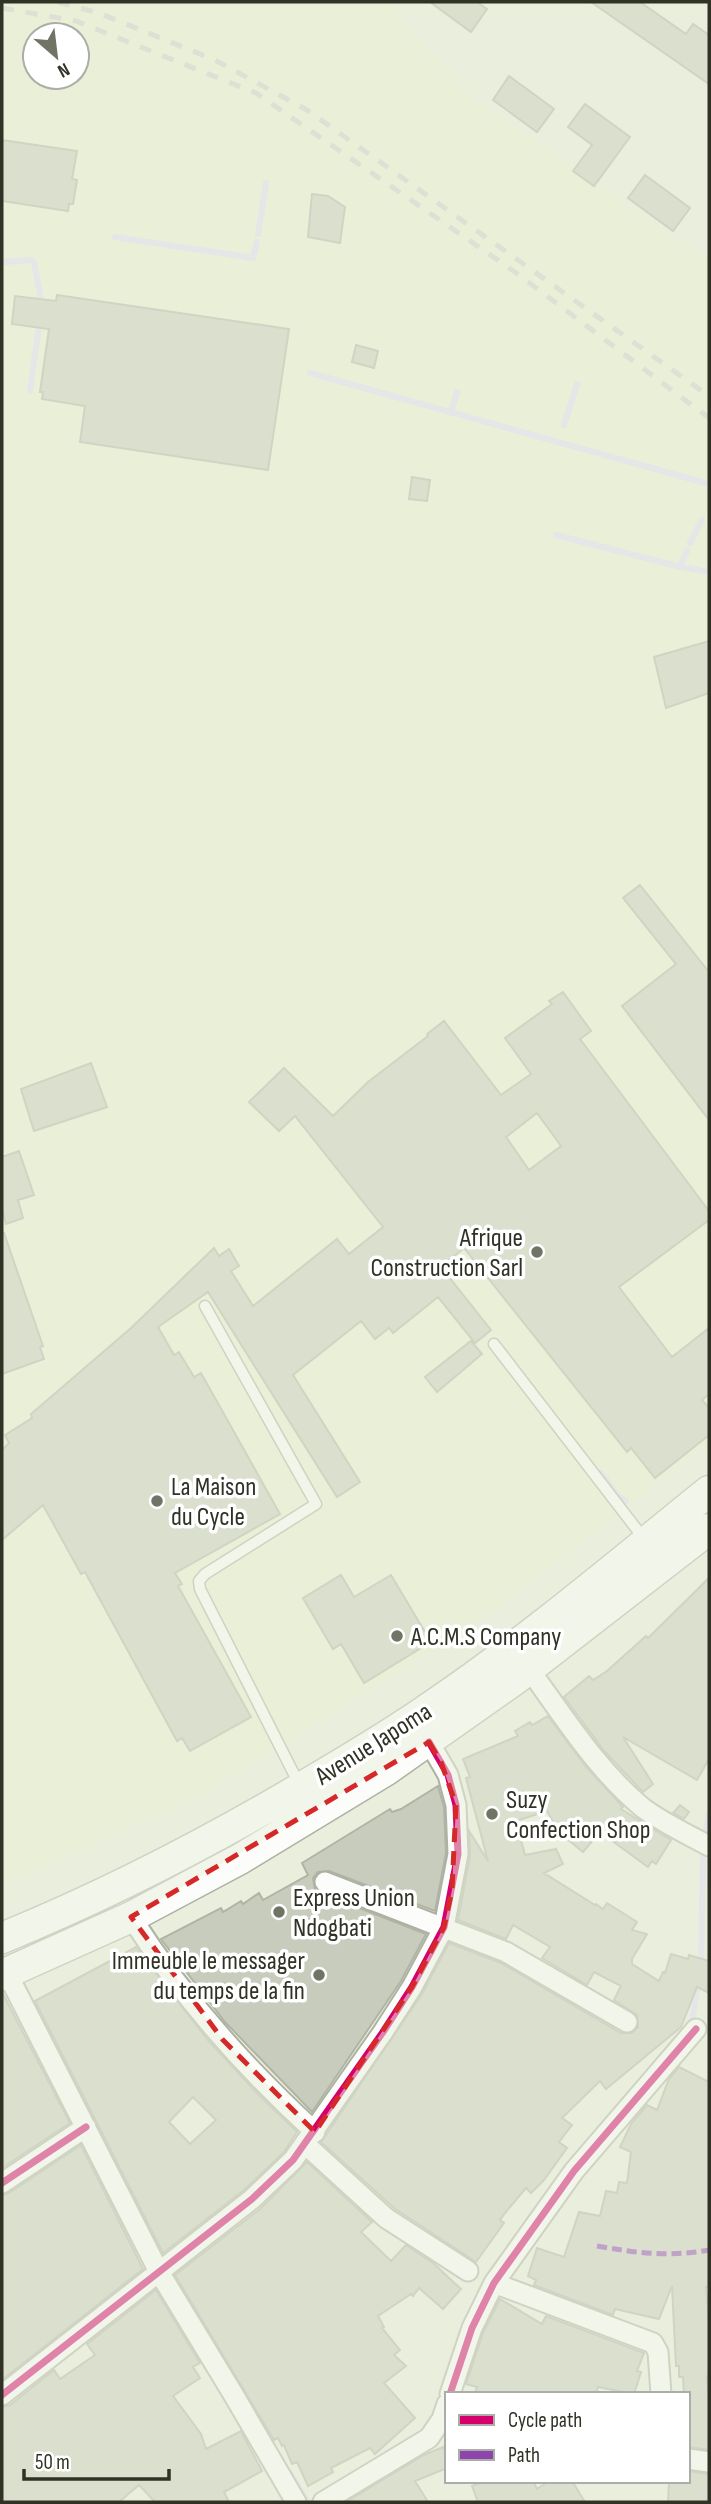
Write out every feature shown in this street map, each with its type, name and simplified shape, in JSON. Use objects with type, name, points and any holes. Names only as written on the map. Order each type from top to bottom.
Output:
[{"type":"main road","name":"Avenue Japoma","points":[[2,1938],[135,1879],[301,1788],[429,1709],[501,1657],[709,1491]]},
{"type":"main road","name":"Avenue Japoma","points":[[4,1974],[131,1917],[240,1859],[385,1771],[529,1669],[709,1528]]},
{"type":"street","points":[[529,1669],[620,1787],[646,1810],[709,1846]]},
{"type":"street","points":[[2,2395],[252,2199],[293,2160],[383,2032],[412,1987],[444,1927],[458,1854],[456,1805],[448,1775],[429,1742]]},
{"type":"street","points":[[325,1882],[506,1952],[627,2022]]},
{"type":"street","points":[[131,1917],[185,1995],[215,2031],[386,2218],[468,2271]]},
{"type":"street","points":[[4,1974],[86,2127],[159,2272],[296,2502]]},
{"type":"street","points":[[451,2392],[472,2328],[494,2283],[574,2171],[696,2029]]},
{"type":"street","points":[[2,2183],[86,2127]]},
{"type":"street","points":[[494,2283],[653,2343],[658,2352],[661,2392]]},
{"type":"street","points":[[323,2502],[429,2438],[445,2414]]},
{"type":"street","points":[[690,2459],[709,2462]]},
{"type":"lane","points":[[205,1306],[316,1504],[205,1574],[199,1581],[200,1589],[301,1788]]},
{"type":"lane","points":[[494,1344],[646,1541]]},
{"type":"highlighted area","points":[[429,1742],[441,1762],[456,1805],[452,1890],[444,1927],[412,1987],[315,2132],[223,2040],[131,1917]]},
{"type":"shaded area","points":[[2,2],[393,2],[409,30],[477,102],[709,260],[709,1442],[487,1616],[206,1792],[2,1886]]},
{"type":"building","points":[[430,2],[477,2],[487,9],[471,32]]},
{"type":"building","points":[[591,2],[640,2],[686,34],[693,24],[709,35],[709,84]]},
{"type":"building","points":[[509,76],[554,109],[537,132],[493,100]]},
{"type":"building","points":[[585,104],[630,137],[594,186],[573,171],[592,145],[568,127]]},
{"type":"building","points":[[2,140],[77,151],[72,179],[77,180],[73,204],[69,204],[68,211],[2,201]]},
{"type":"building","points":[[645,175],[690,208],[673,231],[628,198]]},
{"type":"building","points":[[312,194],[328,196],[345,207],[340,243],[308,237]]},
{"type":"building","points":[[57,295],[289,329],[268,470],[80,442],[85,406],[42,399],[43,392],[40,392],[49,329],[12,324],[15,296],[56,301]]},
{"type":"building","points":[[356,345],[378,351],[374,368],[352,362]]},
{"type":"building","points":[[412,477],[430,480],[427,501],[409,499]]},
{"type":"building","points":[[709,641],[709,693],[666,708],[654,657]]},
{"type":"building","points":[[640,885],[709,972],[709,1120],[622,1006],[676,964],[623,898]]},
{"type":"building","points":[[563,992],[591,1031],[580,1039],[709,1211],[709,1220],[619,1287],[672,1357],[709,1328],[709,1394],[702,1400],[709,1408],[709,1435],[655,1478],[631,1448],[627,1452],[464,1248],[441,1267],[491,1330],[475,1343],[438,1297],[393,1333],[389,1328],[375,1339],[361,1321],[293,1375],[360,1482],[337,1497],[208,1292],[158,1327],[174,1355],[179,1352],[194,1377],[201,1373],[280,1514],[175,1573],[182,1584],[178,1586],[251,1717],[190,1751],[182,1738],[177,1741],[85,1572],[81,1574],[43,1505],[2,1540],[2,1450],[9,1443],[5,1435],[32,1418],[31,1414],[131,1328],[214,1248],[219,1256],[229,1249],[239,1266],[231,1271],[253,1306],[337,1239],[349,1254],[383,1227],[295,1116],[279,1131],[249,1102],[284,1068],[333,1116],[368,1082],[444,1021],[501,1095],[531,1074],[505,1038],[552,1004],[549,1001]],"holes":[[[537,1113],[561,1146],[529,1170],[506,1137]]]},
{"type":"building","points":[[91,1063],[107,1107],[34,1131],[21,1089]]},
{"type":"building","points":[[19,1151],[34,1195],[18,1200],[23,1218],[6,1224],[2,1209],[2,1157]]},
{"type":"building","points":[[2,1233],[43,1346],[40,1347],[44,1359],[2,1374]]},
{"type":"building","points":[[471,1341],[482,1354],[437,1392],[425,1377]]},
{"type":"building","points":[[341,1575],[354,1597],[391,1575],[431,1642],[364,1683],[341,1644],[333,1649],[303,1598]]},
{"type":"building","points":[[709,1578],[709,1759],[697,1780],[623,1737],[653,1784],[643,1792],[605,1752],[564,1697],[589,1676],[593,1680],[607,1671],[646,1636],[648,1638]]},
{"type":"building","points":[[548,1716],[587,1768],[623,1807],[621,1809],[671,1840],[656,1864],[652,1861],[648,1867],[600,1832],[583,1852],[559,1832],[547,1811],[516,1821],[525,1855],[556,1849],[563,1864],[544,1873],[595,1905],[603,1909],[607,1903],[637,1922],[632,1930],[647,1934],[632,1959],[632,1964],[659,1981],[663,1972],[665,1973],[671,1954],[688,1959],[689,1955],[709,1961],[709,1993],[697,1987],[681,2027],[606,2089],[600,2081],[562,2118],[572,2125],[559,2142],[567,2148],[544,2180],[531,2193],[526,2188],[505,2213],[500,2220],[504,2223],[476,2262],[394,2208],[321,2142],[422,1994],[449,1943],[501,1963],[621,2033],[632,2033],[638,2027],[637,2015],[614,2000],[621,1986],[594,1972],[587,1985],[542,1958],[550,1947],[513,1925],[506,1939],[458,1920],[470,1856],[469,1831],[488,1861],[466,1778],[470,1777],[463,1759],[518,1736],[515,1731]]},
{"type":"building","points":[[438,1786],[444,1807],[446,1853],[435,1911],[329,1871],[318,1872],[313,1878],[315,1889],[321,1893],[426,1934],[401,1981],[312,2112],[225,2022],[161,1939],[221,1908],[223,1912],[241,1901],[243,1904],[259,1893],[263,1900],[308,1875],[302,1863],[390,1809],[392,1812],[401,1809]]},
{"type":"building","points":[[680,1805],[689,1812],[684,1819],[673,1813]]},
{"type":"building","points":[[136,1947],[207,2039],[297,2132],[284,2152],[244,2190],[163,2253],[35,2001]],"holes":[[[193,2097],[216,2120],[190,2144],[169,2122]]]},
{"type":"building","points":[[2,1992],[70,2123],[2,2168]]},
{"type":"building","points":[[679,2067],[709,2082],[709,2287],[706,2287],[709,2318],[709,2450],[690,2447],[690,2392],[684,2392],[683,2377],[679,2377],[679,2366],[676,2366],[672,2286],[659,2319],[615,2309],[613,2315],[534,2285],[536,2280],[528,2276],[537,2248],[564,2257],[579,2212],[600,2216],[606,2191],[617,2193],[619,2182],[627,2183],[631,2152],[620,2147],[631,2124],[647,2105],[657,2110],[669,2079]]},
{"type":"building","points":[[81,2145],[143,2269],[2,2380],[2,2195]]},
{"type":"building","points":[[307,2162],[372,2222],[361,2232],[391,2261],[406,2245],[433,2263],[461,2289],[443,2309],[419,2288],[413,2296],[411,2294],[378,2316],[384,2327],[382,2328],[400,2350],[394,2355],[406,2366],[384,2383],[415,2418],[375,2454],[370,2448],[331,2468],[333,2472],[308,2486],[297,2462],[292,2464],[284,2445],[282,2446],[278,2438],[274,2440],[175,2275],[260,2209]]},
{"type":"building","points":[[156,2290],[200,2363],[193,2367],[200,2378],[173,2396],[201,2434],[206,2449],[241,2431],[262,2471],[224,2492],[229,2502],[155,2502],[139,2485],[119,2502],[2,2502],[2,2407],[10,2405],[54,2370],[60,2379],[95,2355],[87,2344]]},
{"type":"building","points":[[500,2299],[542,2324],[546,2316],[644,2353],[637,2371],[641,2372],[635,2392],[598,2387],[597,2392],[476,2392],[477,2387],[466,2384],[483,2333]]},
{"type":"building","points":[[443,2447],[445,2452],[445,2469],[415,2481],[428,2502],[346,2502],[424,2455]]},
{"type":"building","points":[[690,2471],[709,2474],[709,2502],[668,2502],[669,2483],[690,2483]]},
{"type":"building","points":[[479,2483],[534,2483],[537,2489],[546,2483],[573,2483],[585,2502],[478,2502],[472,2486]]},
{"type":"waterway","points":[[258,234],[266,183]]},
{"type":"waterway","points":[[115,237],[253,258],[257,242]]},
{"type":"waterway","points":[[2,262],[32,260]]},
{"type":"waterway","points":[[34,262],[42,306]]},
{"type":"waterway","points":[[30,390],[40,319]]},
{"type":"waterway","points":[[310,373],[709,484]]},
{"type":"waterway","points":[[564,425],[577,384]]},
{"type":"waterway","points":[[451,413],[457,392]]},
{"type":"waterway","points":[[690,543],[702,520]]},
{"type":"waterway","points":[[556,535],[709,572]]},
{"type":"waterway","points":[[679,567],[687,551]]},
{"type":"waterway","points":[[601,1473],[619,1497],[626,1501]]},
{"type":"waterway","points":[[701,1965],[703,1846],[709,1814]]},
{"type":"waterway","points":[[689,2026],[692,2022],[699,1979]]},
{"type":"waterway","points":[[290,2473],[308,2502]]},
{"type":"railway","points":[[58,2],[99,13],[215,60],[307,110],[709,396]]},
{"type":"railway","points":[[2,8],[76,21],[256,93],[515,272],[709,418]]},
{"type":"marked path","points":[[597,2246],[653,2253],[709,2250]]},
{"type":"cycle path","points":[[2,2395],[252,2199],[293,2160],[383,2032],[412,1987],[444,1927],[458,1854],[456,1805],[448,1775],[429,1742]]},
{"type":"cycle path","points":[[451,2392],[472,2328],[494,2283],[574,2171],[696,2029]]},
{"type":"cycle path","points":[[2,2183],[86,2127]]},
{"type":"place","name":"Afrique Construction Sarl","points":[[537,1252]]},
{"type":"place","name":"La Maison du Cycle","points":[[157,1501]]},
{"type":"place","name":"A.C.M.S Company","points":[[397,1636]]},
{"type":"place","name":"Suzy Confection Shop","points":[[492,1814]]},
{"type":"place","name":"Express Union Ndogbati","points":[[279,1912]]},
{"type":"place","name":"Immeuble le messager du temps de la fin","points":[[319,1975]]}]
